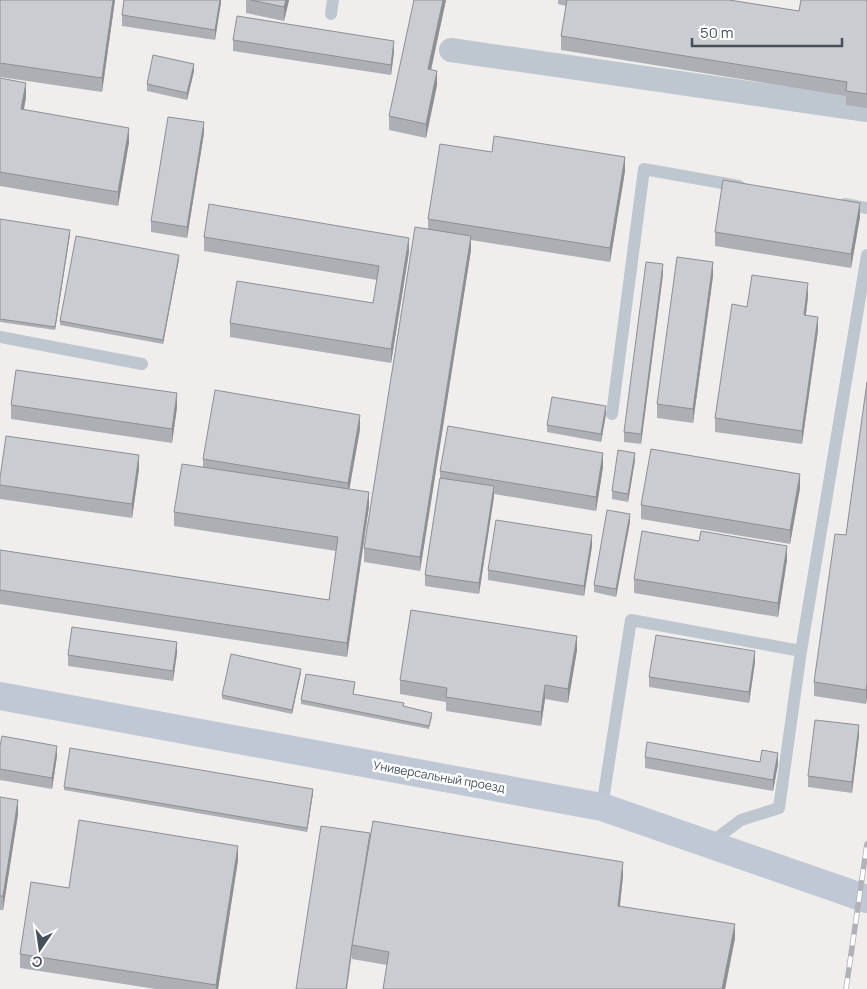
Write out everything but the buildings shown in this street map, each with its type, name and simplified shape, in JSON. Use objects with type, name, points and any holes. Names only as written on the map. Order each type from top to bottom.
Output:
[{"type":"street","points":[[451,50],[867,110]]},
{"type":"street","name":"Универсальный проезд","points":[[0,696],[602,807],[867,899]]},
{"type":"lane","points":[[331,14],[333,0]]},
{"type":"lane","points":[[612,414],[644,169],[750,188]]},
{"type":"lane","points":[[828,202],[867,208]]},
{"type":"lane","points":[[709,844],[741,820],[779,808],[801,651],[867,255]]},
{"type":"lane","points":[[0,337],[142,364]]},
{"type":"lane","points":[[602,807],[632,620],[801,651]]},
{"type":"railway","points":[[846,989],[867,844]]}]
